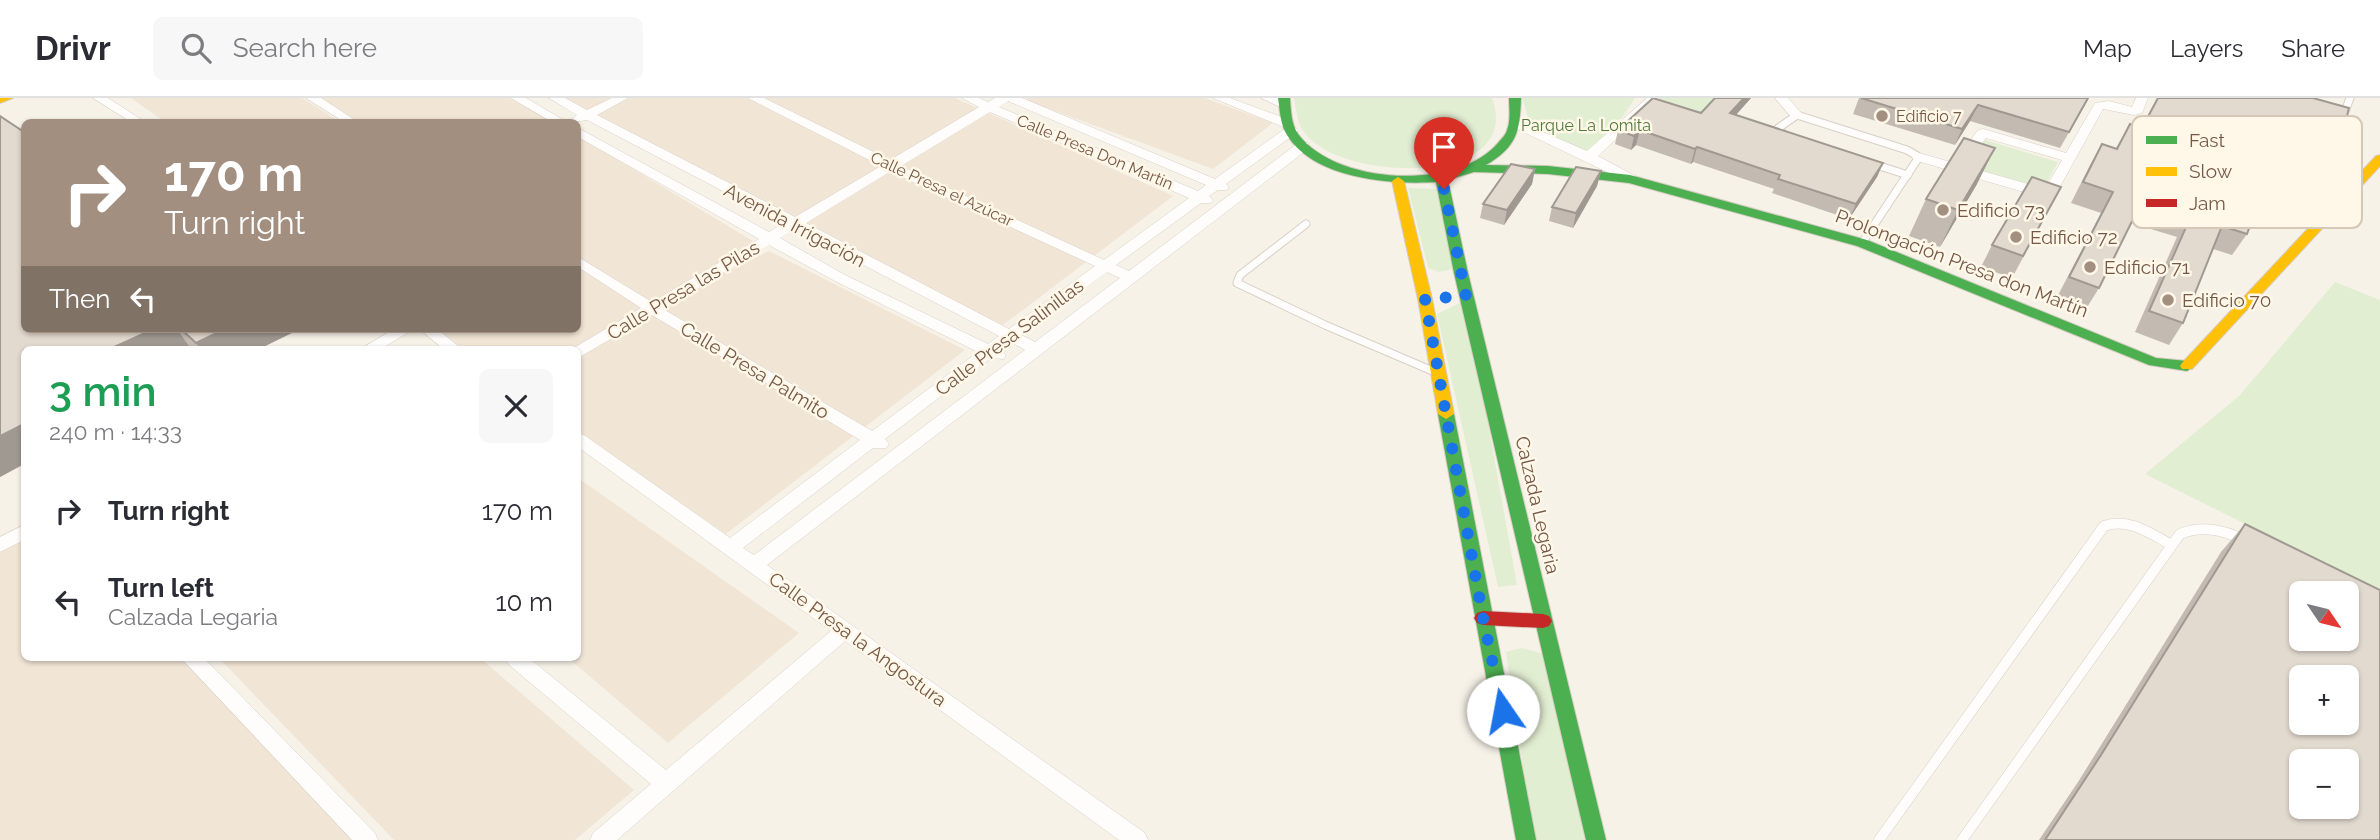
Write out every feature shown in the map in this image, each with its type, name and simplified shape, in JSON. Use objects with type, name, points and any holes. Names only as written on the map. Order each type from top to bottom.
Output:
[{"type":"main road","points":[[0,100],[7,98]]},
{"type":"main road","points":[[1284,101],[1289,127],[1303,146],[1345,168],[1398,181],[1442,180],[1476,169],[1504,147],[1515,125],[1518,111],[1515,98]]},
{"type":"main road","name":"Prolongación Presa don Martín","points":[[2362,179],[2380,159]]},
{"type":"main road","name":"Prolongación Presa don Martín","points":[[1476,169],[1548,170],[1630,179],[1862,243],[2154,362],[2188,366],[2195,362],[2317,228]]},
{"type":"main road","name":"Calzada Legaria","points":[[1442,180],[1446,298],[1439,373],[1526,840]]},
{"type":"main road","name":"Calzada Legaria","points":[[1398,181],[1446,298],[1543,621],[1596,840]]},
{"type":"main road","points":[[1483,618],[1543,621]]},
{"type":"street","points":[[99,98],[134,119]]},
{"type":"street","points":[[313,98],[347,119]]},
{"type":"street","points":[[517,98],[556,119]]},
{"type":"street","name":"Avenida Irrigación","points":[[555,98],[1036,349]]},
{"type":"street","points":[[577,119],[622,98]]},
{"type":"street","name":"Calle Presa el Azúcar","points":[[754,98],[890,166],[1130,277]]},
{"type":"street","name":"Calle Presa Don Martin","points":[[968,98],[1221,207]]},
{"type":"street","name":"Calle Presa las Pilas","points":[[581,351],[1004,98]]},
{"type":"street","name":"Calle Presa Don Martin","points":[[1011,98],[1238,194]]},
{"type":"street","points":[[1219,98],[1289,127]]},
{"type":"street","points":[[1267,98],[1284,101]]},
{"type":"street","points":[[1589,157],[1654,98]]},
{"type":"street","points":[[1781,98],[1797,115]]},
{"type":"street","points":[[1919,157],[2046,194],[2050,192],[2099,106],[2109,105],[2134,111],[2142,98]]},
{"type":"street","name":"Prolongación Presa don Martín","points":[[1515,125],[1589,157],[1630,179]]},
{"type":"street","name":"Calle Presa Salinillas","points":[[730,548],[1289,127]]},
{"type":"street","points":[[1958,167],[1983,133],[2069,158]]},
{"type":"street","name":"Avenida Irrigación","points":[[581,134],[840,278],[1015,364]]},
{"type":"street","name":"Calle Presa Salinillas","points":[[754,565],[1303,146]]},
{"type":"street","name":"Calle Presa Palmito","points":[[581,263],[651,308],[897,455]]},
{"type":"street","points":[[374,346],[399,333]]},
{"type":"street","points":[[432,333],[450,346]]},
{"type":"street","name":"Calle Presa la Angostura","points":[[581,441],[1137,840]]},
{"type":"street","points":[[0,545],[21,534]]},
{"type":"street","points":[[600,840],[845,629]]},
{"type":"street","points":[[194,661],[368,840]]},
{"type":"street","points":[[519,661],[667,783]]},
{"type":"lane","points":[[2334,111],[2346,114],[2350,98]]},
{"type":"lane","points":[[1793,137],[1777,129],[1797,115],[1907,150],[1919,157],[1909,176],[1862,243]]},
{"type":"lane","points":[[1857,159],[1909,176]]},
{"type":"lane","points":[[1306,224],[1240,275],[1237,283],[1325,325],[1439,373]]},
{"type":"lane","points":[[1885,838],[2105,526],[2111,522],[2121,522],[2172,545]]},
{"type":"lane","points":[[1962,840],[2180,534],[2190,529],[2220,530],[2255,545]]},
{"type":"shaded area","points":[[131,98],[302,98],[335,119],[161,119]]},
{"type":"shaded area","points":[[318,98],[508,98],[548,119],[353,119]]},
{"type":"shaded area","points":[[561,98],[955,98],[1173,196],[1003,325],[793,224]]},
{"type":"shaded area","points":[[1205,98],[1273,123],[1213,169],[1025,100]]},
{"type":"shaded area","points":[[581,138],[753,241],[662,303],[769,251],[965,350],[726,534],[581,434],[581,346],[455,346],[438,333],[581,333]]},
{"type":"shaded area","points":[[581,480],[799,633],[668,743],[572,661],[581,661]]},
{"type":"shaded area","points":[[21,535],[21,661],[194,661],[359,840],[0,840],[0,546]]},
{"type":"shaded area","points":[[222,661],[484,661],[634,790],[575,840],[394,840]]},
{"type":"green space","points":[[1294,98],[1492,98],[1495,128],[1481,149],[1455,162],[1421,168],[1385,167],[1350,160],[1320,147],[1302,129]]},
{"type":"green space","name":"Parque La Lomita","points":[[1522,98],[1635,98],[1594,160],[1529,121]]},
{"type":"green space","points":[[1660,98],[1720,98],[1696,123],[1650,108]]},
{"type":"green space","points":[[1982,139],[2058,162],[2043,190],[1965,166]]},
{"type":"green space","points":[[1408,188],[1439,189],[1457,268],[1439,272],[1428,268]]},
{"type":"green space","points":[[2335,282],[2380,300],[2380,591],[2145,474],[2240,395]]},
{"type":"green space","points":[[1466,300],[1517,585],[1498,587],[1437,314]]},
{"type":"green space","points":[[1522,648],[1547,655],[1585,840],[1534,840],[1506,652]]},
{"type":"building","points":[[1653,98],[1701,113],[1715,98],[1744,98],[1730,113],[1883,163],[1856,204],[1778,179],[1780,175],[1697,147],[1695,149],[1640,130],[1634,136],[1618,130]]},
{"type":"building","points":[[1861,98],[2088,98],[2069,132],[1978,105],[1962,129]]},
{"type":"building","points":[[2158,98],[2313,98],[2349,108],[2347,116],[2148,116]]},
{"type":"building","points":[[0,116],[21,130],[21,333],[145,333],[116,346],[21,346],[21,426],[0,436]]},
{"type":"building","points":[[2130,124],[2132,221],[2099,288],[2069,277],[2113,192],[2083,182],[2102,144],[2117,149]]},
{"type":"building","points":[[1964,138],[1995,148],[1958,210],[1926,199]]},
{"type":"building","points":[[1511,164],[1535,169],[1507,210],[1483,204]]},
{"type":"building","points":[[1576,167],[1601,171],[1576,213],[1552,207]]},
{"type":"building","name":"Edificio 72","points":[[2032,177],[2061,187],[2023,256],[1992,245]]},
{"type":"building","points":[[2186,228],[2221,228],[2183,323],[2149,311]]},
{"type":"building","points":[[2228,228],[2249,228],[2247,234]]},
{"type":"building","points":[[185,333],[217,333],[196,343]]},
{"type":"building","points":[[2245,524],[2380,590],[2380,840],[2045,840]]},
{"type":"traffic: fast","points":[[1284,98],[1290,130],[1296,139],[1317,156],[1344,169],[1374,177],[1407,180],[1439,178],[1469,170],[1493,156],[1513,131],[1515,98]]},
{"type":"traffic: fast","points":[[1476,169],[1548,170],[1630,179],[1862,243],[2154,362],[2187,366]]},
{"type":"traffic: fast","points":[[1442,180],[1461,273],[1596,840]]},
{"type":"traffic: fast","points":[[1446,414],[1526,840]]},
{"type":"traffic: slow","points":[[0,100],[7,98]]},
{"type":"traffic: slow","points":[[2362,178],[2380,159]]},
{"type":"traffic: slow","points":[[1398,181],[1425,299],[1446,414]]},
{"type":"traffic: slow","points":[[2187,366],[2316,228]]},
{"type":"traffic: jam","points":[[1483,618],[1543,621]]},
{"type":"place","name":"Edificio 7","points":[[1882,116]]},
{"type":"place","name":"Edificio 73","points":[[1943,210]]},
{"type":"place","name":"Edificio 72","points":[[2016,237]]},
{"type":"place","name":"Edificio 71","points":[[2090,267]]},
{"type":"place","name":"Edificio 70","points":[[2168,300]]},
{"type":"route","points":[[1444,189],[1466,296],[1425,299],[1483,618],[1503,711]]}]
